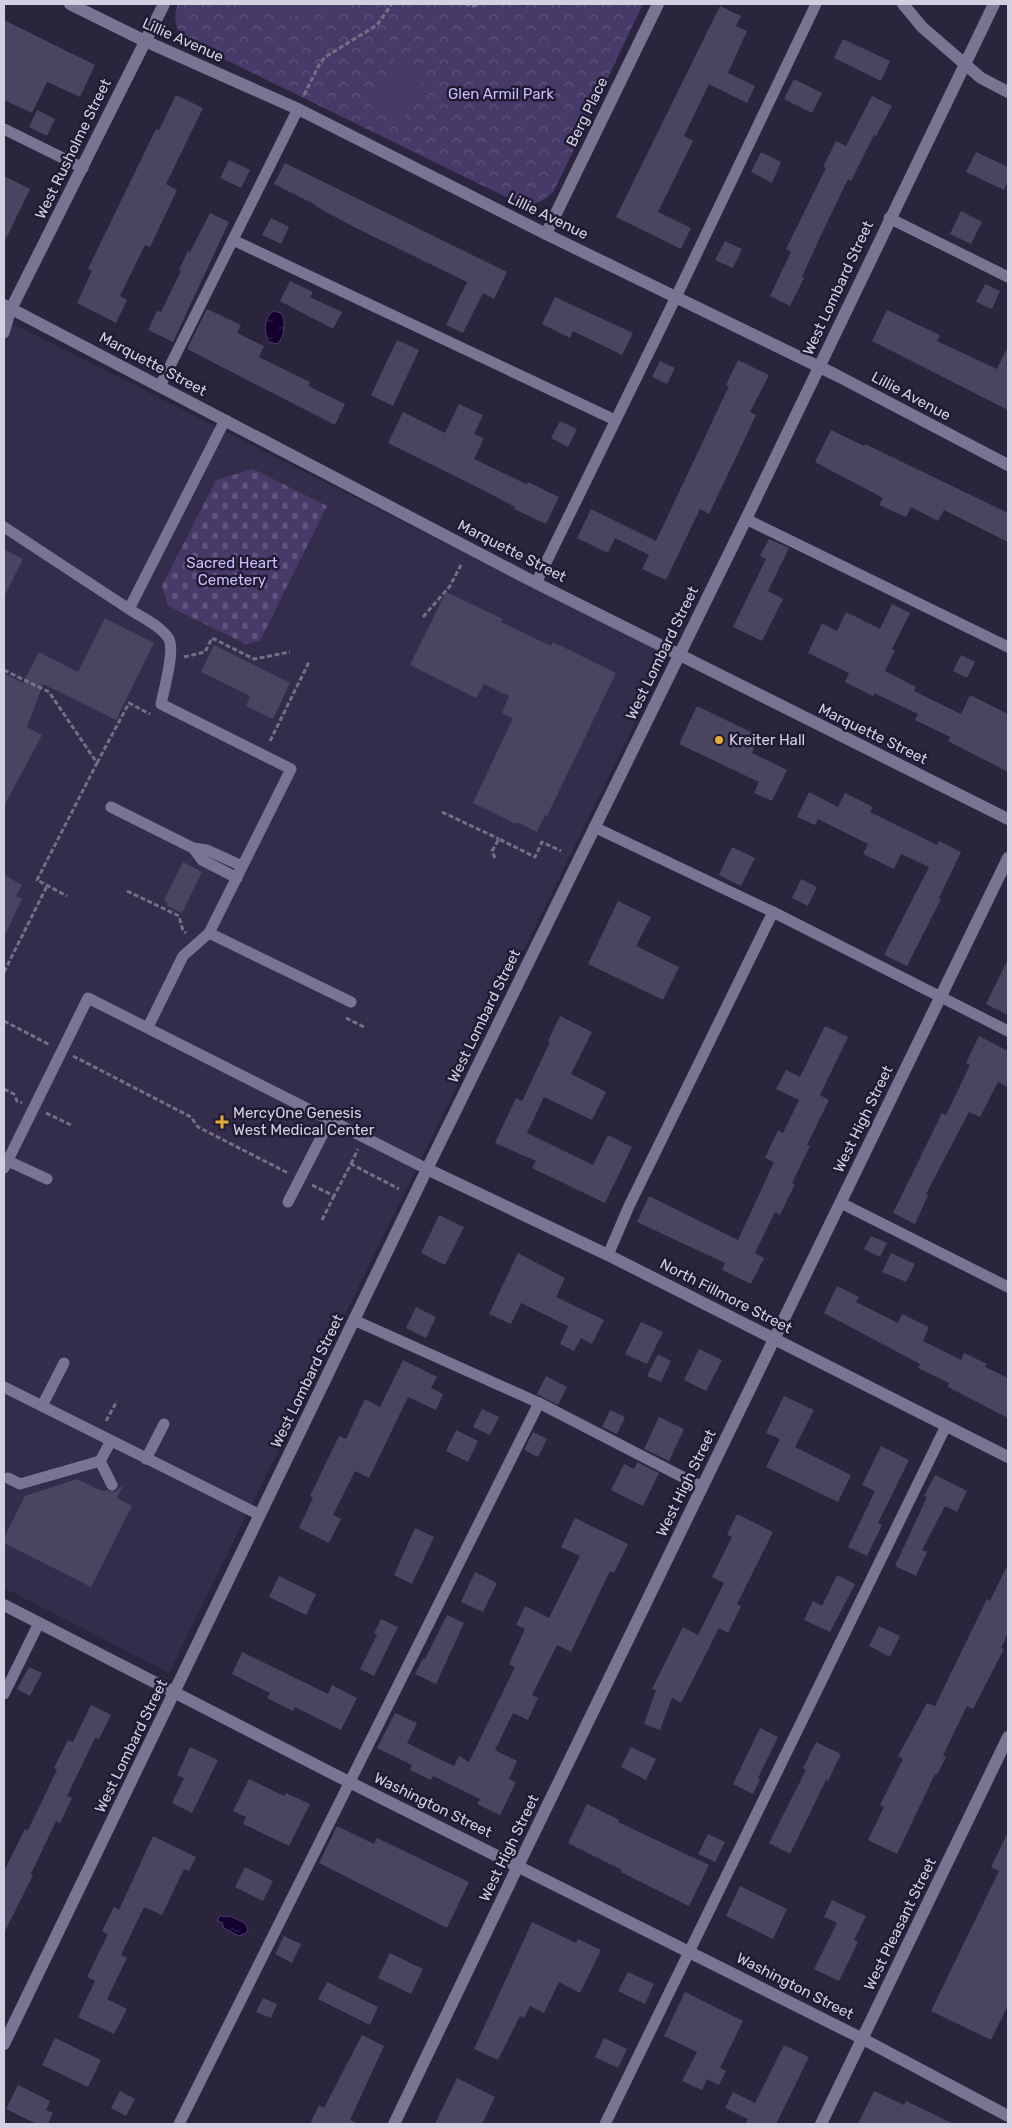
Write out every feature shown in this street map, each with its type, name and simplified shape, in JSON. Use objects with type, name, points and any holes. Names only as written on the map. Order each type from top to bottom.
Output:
[{"type":"street","name":"Lillie Avenue","points":[[70,4],[145,41],[298,109],[546,234],[819,368],[1008,465]]},
{"type":"street","name":"West Rusholme Street","points":[[8,307],[83,168],[164,4]]},
{"type":"street","name":"Berg Place","points":[[546,234],[658,4]]},
{"type":"street","points":[[903,4],[922,27],[981,78],[1008,92]]},
{"type":"street","name":"West Lombard Street","points":[[4,2044],[427,1169],[746,519],[889,218],[994,4]]},
{"type":"street","name":"Marquette Street","points":[[8,307],[678,655],[1008,819]]},
{"type":"street","name":"West High Street","points":[[394,2124],[1008,858]]},
{"type":"street","name":"North Fillmore Street","points":[[427,1169],[608,1255],[1008,1457]]},
{"type":"street","name":"Washington Street","points":[[4,1605],[348,1782],[863,2039],[1008,2116]]},
{"type":"street","name":"West Pleasant Street","points":[[821,2124],[1008,1737]]},
{"type":"lane","points":[[536,582],[676,297],[816,4]]},
{"type":"lane","points":[[160,386],[298,109]]},
{"type":"lane","points":[[4,129],[83,168]]},
{"type":"lane","points":[[889,218],[1008,277]]},
{"type":"lane","points":[[233,240],[615,420]]},
{"type":"lane","points":[[4,333],[8,307]]},
{"type":"lane","points":[[129,609],[225,420]]},
{"type":"lane","points":[[746,519],[1008,647]]},
{"type":"lane","points":[[4,527],[161,630],[170,640],[170,661],[161,704],[291,770],[209,933],[183,956],[148,1027]]},
{"type":"lane","points":[[111,807],[194,848],[207,850],[242,866]]},
{"type":"lane","points":[[594,826],[773,912],[1008,1031]]},
{"type":"lane","points":[[194,848],[202,860],[237,878]]},
{"type":"lane","points":[[608,1255],[633,1197],[773,912]]},
{"type":"lane","points":[[209,933],[351,1002]]},
{"type":"lane","points":[[47,1179],[6,1164],[88,998],[427,1169]]},
{"type":"lane","points":[[288,1202],[330,1120]]},
{"type":"lane","points":[[841,1203],[1008,1287]]},
{"type":"lane","points":[[354,1320],[539,1403],[702,1487]]},
{"type":"lane","points":[[42,1406],[64,1362]]},
{"type":"lane","points":[[4,1388],[260,1516]]},
{"type":"lane","points":[[179,2124],[348,1782],[539,1403]]},
{"type":"lane","points":[[146,1458],[164,1424]]},
{"type":"lane","points":[[605,2124],[688,1950],[946,1426]]},
{"type":"lane","points":[[8,1478],[20,1484],[100,1461],[111,1441]]},
{"type":"lane","points":[[100,1461],[112,1485]]},
{"type":"lane","points":[[4,1694],[39,1623]]},
{"type":"path","points":[[298,109],[319,65],[326,57],[372,29],[392,4]]},
{"type":"path","points":[[465,4],[473,6],[478,4]]},
{"type":"path","points":[[424,617],[450,586],[461,565]]},
{"type":"path","points":[[170,661],[205,652],[212,638],[254,659],[290,652]]},
{"type":"path","points":[[4,670],[49,692],[97,763],[37,880],[67,896]]},
{"type":"path","points":[[143,710],[146,703]]},
{"type":"path","points":[[442,812],[535,857],[542,842],[561,851]]},
{"type":"path","points":[[495,858],[492,851],[499,839]]},
{"type":"path","points":[[4,972],[47,886]]},
{"type":"path","points":[[4,1021],[192,1117],[198,1127],[334,1196]]},
{"type":"path","points":[[322,1220],[351,1164],[399,1189]]},
{"type":"shaded area","name":"MercyOne Genesis West Medical Center","points":[[4,319],[668,656],[169,1673],[4,1588]]},
{"type":"green space","name":"Glen Armil Park","points":[[178,4],[643,4],[554,191],[543,200],[520,204],[187,41],[180,33],[176,24],[175,14]]},
{"type":"green space","points":[[245,4],[350,4],[336,14],[277,17]]},
{"type":"green space","points":[[395,57],[427,72],[403,122],[371,107]]},
{"type":"green space","name":"Sacred Heart Cemetery","points":[[253,469],[327,506],[260,641],[246,644],[168,606],[162,586],[216,480]]},
{"type":"water","points":[[274,311],[281,313],[284,325],[282,337],[277,344],[269,342],[265,330],[266,321]]},
{"type":"water","points":[[220,1915],[224,1917],[230,1916],[245,1923],[248,1930],[239,1936],[224,1928],[222,1923],[217,1921]]},
{"type":"building","points":[[720,6],[741,16],[736,26],[747,31],[728,73],[755,86],[747,103],[709,84],[684,136],[693,141],[658,212],[691,228],[681,249],[616,217]]},
{"type":"building","points":[[4,20],[95,65],[80,97],[47,82],[32,113],[4,100]]},
{"type":"building","points":[[843,39],[890,61],[881,81],[834,58]]},
{"type":"building","points":[[794,79],[822,93],[812,113],[784,99]]},
{"type":"building","points":[[176,95],[203,108],[166,184],[177,190],[150,247],[145,245],[120,296],[127,300],[116,323],[77,303],[92,271],[88,269],[156,129],[159,130]]},
{"type":"building","points":[[872,96],[892,106],[876,136],[874,135],[851,181],[848,179],[790,306],[770,296],[791,252],[786,249],[826,168],[823,167],[836,141],[846,146]]},
{"type":"building","points":[[37,110],[55,119],[47,136],[29,127]]},
{"type":"building","points":[[761,152],[781,162],[772,183],[751,172]]},
{"type":"building","points":[[976,152],[1008,167],[1008,181],[1004,190],[966,172]]},
{"type":"building","points":[[229,160],[250,170],[241,188],[220,178]]},
{"type":"building","points":[[285,163],[507,272],[494,299],[483,293],[463,333],[446,325],[467,282],[354,227],[274,184]]},
{"type":"building","points":[[4,176],[30,189],[4,243]]},
{"type":"building","points":[[961,211],[982,222],[971,244],[950,234]]},
{"type":"building","points":[[210,213],[229,222],[173,342],[148,330],[157,311],[161,312],[181,271],[179,270],[188,251],[190,252]]},
{"type":"building","points":[[271,218],[289,227],[281,244],[262,235]]},
{"type":"building","points":[[725,241],[742,249],[733,268],[715,260]]},
{"type":"building","points":[[290,281],[313,292],[310,297],[342,312],[333,329],[280,301]]},
{"type":"building","points":[[985,284],[1000,291],[992,309],[976,302]]},
{"type":"building","points":[[555,297],[633,333],[622,355],[573,331],[570,338],[542,324]]},
{"type":"building","points":[[207,309],[241,325],[237,333],[264,346],[259,357],[310,382],[308,386],[345,404],[335,425],[187,349]]},
{"type":"building","points":[[887,310],[940,335],[937,341],[997,369],[1008,346],[1008,410],[872,341]]},
{"type":"building","points":[[397,340],[419,350],[393,406],[371,395]]},
{"type":"building","points":[[738,360],[769,375],[750,412],[756,415],[709,514],[700,509],[666,580],[642,569],[649,555],[615,538],[608,553],[577,538],[591,509],[656,541],[729,386],[726,385]]},
{"type":"building","points":[[660,361],[675,368],[667,384],[652,377]]},
{"type":"building","points":[[459,404],[483,415],[474,434],[484,438],[474,459],[526,484],[528,482],[559,497],[546,524],[388,443],[403,412],[445,433]]},
{"type":"building","points":[[560,421],[577,429],[568,447],[551,438]]},
{"type":"building","points":[[831,430],[864,446],[865,444],[1008,513],[1008,542],[944,510],[938,521],[911,507],[906,517],[879,505],[883,498],[815,462]]},
{"type":"building","points":[[769,539],[789,548],[768,591],[783,599],[762,641],[733,627],[766,559],[760,556]]},
{"type":"building","points":[[4,549],[23,559],[4,597]]},
{"type":"building","points":[[446,592],[503,619],[501,622],[551,646],[553,642],[616,673],[547,816],[545,815],[537,832],[473,803],[513,718],[502,713],[509,696],[484,684],[476,698],[410,665]]},
{"type":"building","points":[[892,604],[910,613],[892,649],[895,650],[885,671],[916,687],[914,691],[961,714],[970,695],[1008,714],[1008,772],[948,741],[950,737],[915,720],[918,714],[874,693],[873,696],[845,682],[849,673],[808,653],[822,623],[837,631],[846,612],[880,629]]},
{"type":"building","points":[[105,618],[154,643],[116,720],[43,684],[27,727],[42,735],[4,806],[4,673],[23,683],[39,652],[78,672]]},
{"type":"building","points":[[214,645],[290,683],[273,719],[246,706],[250,696],[201,672]]},
{"type":"building","points":[[961,655],[975,662],[967,678],[953,671]]},
{"type":"building","name":"Kreiter Hall","points":[[697,706],[759,736],[752,753],[787,770],[772,801],[754,793],[759,782],[679,744]]},
{"type":"building","points":[[809,792],[838,807],[845,793],[873,807],[870,812],[937,845],[939,841],[961,852],[939,898],[941,899],[907,966],[884,955],[929,867],[901,854],[894,869],[863,854],[868,844],[818,819],[815,825],[797,817]]},
{"type":"building","points":[[732,847],[755,858],[741,886],[719,875]]},
{"type":"building","points":[[183,862],[202,872],[182,913],[166,905],[168,903],[164,900]]},
{"type":"building","points":[[4,875],[22,885],[16,896],[22,899],[4,937]]},
{"type":"building","points":[[801,879],[817,887],[808,906],[792,898]]},
{"type":"building","points":[[618,901],[651,917],[636,946],[679,967],[663,1000],[588,964]]},
{"type":"building","points":[[1008,959],[1008,1015],[986,1004]]},
{"type":"building","points":[[560,1016],[592,1032],[571,1074],[606,1092],[592,1120],[544,1097],[527,1133],[593,1165],[608,1135],[632,1147],[605,1203],[532,1168],[536,1161],[495,1143],[516,1098],[522,1101]]},
{"type":"building","points":[[825,1026],[848,1037],[820,1095],[829,1100],[807,1145],[810,1146],[792,1183],[795,1184],[780,1215],[775,1212],[755,1253],[764,1258],[751,1284],[722,1270],[725,1263],[637,1222],[649,1196],[738,1240],[774,1162],[765,1158],[778,1130],[783,1133],[799,1100],[776,1089],[786,1070],[800,1077]]},
{"type":"building","points":[[979,1036],[1008,1051],[1008,1087],[998,1082],[980,1117],[969,1112],[926,1194],[928,1195],[915,1224],[893,1213],[942,1113],[946,1115],[970,1065],[966,1063]]},
{"type":"building","points":[[439,1215],[464,1227],[445,1265],[421,1253]]},
{"type":"building","points":[[871,1236],[887,1243],[880,1257],[864,1249]]},
{"type":"building","points":[[518,1253],[565,1278],[556,1297],[604,1320],[592,1344],[581,1338],[574,1351],[560,1344],[568,1326],[521,1303],[511,1324],[489,1314]]},
{"type":"building","points":[[891,1253],[915,1264],[906,1282],[882,1272]]},
{"type":"building","points":[[837,1286],[859,1297],[856,1302],[898,1323],[902,1314],[929,1327],[923,1341],[961,1360],[964,1353],[987,1364],[985,1367],[1008,1378],[1008,1418],[948,1387],[949,1383],[918,1368],[920,1364],[824,1313]]},
{"type":"building","points":[[416,1307],[436,1317],[426,1338],[406,1328]]},
{"type":"building","points":[[641,1322],[663,1332],[647,1364],[625,1354]]},
{"type":"building","points":[[699,1349],[722,1360],[706,1391],[684,1380]]},
{"type":"building","points":[[658,1354],[671,1361],[661,1382],[647,1376]]},
{"type":"building","points":[[403,1360],[437,1377],[431,1388],[443,1394],[436,1410],[408,1397],[369,1478],[355,1471],[333,1515],[341,1519],[329,1543],[299,1528],[313,1498],[310,1496],[339,1436],[346,1439],[365,1399],[380,1407]]},
{"type":"building","points":[[546,1376],[567,1387],[558,1405],[537,1394]]},
{"type":"building","points":[[784,1396],[814,1410],[795,1447],[851,1475],[838,1502],[766,1467],[780,1439],[766,1433]]},
{"type":"building","points":[[482,1409],[499,1417],[490,1435],[473,1427]]},
{"type":"building","points":[[610,1410],[625,1417],[617,1434],[602,1427]]},
{"type":"building","points":[[659,1417],[684,1429],[669,1461],[644,1449]]},
{"type":"building","points":[[456,1430],[478,1441],[468,1462],[446,1451]]},
{"type":"building","points":[[533,1432],[547,1439],[538,1457],[524,1450]]},
{"type":"building","points":[[881,1446],[909,1460],[878,1523],[882,1525],[867,1556],[848,1547],[875,1491],[862,1485]]},
{"type":"building","points":[[637,1462],[659,1473],[643,1506],[611,1490],[624,1464],[634,1469]]},
{"type":"building","points":[[935,1475],[967,1491],[957,1512],[945,1506],[922,1550],[927,1552],[916,1576],[895,1566],[927,1497],[924,1496]]},
{"type":"building","points":[[77,1479],[102,1491],[115,1492],[123,1485],[117,1498],[132,1506],[91,1587],[4,1543],[4,1538],[25,1496]]},
{"type":"building","points":[[737,1514],[773,1532],[737,1604],[741,1606],[728,1633],[719,1628],[681,1703],[672,1698],[660,1730],[644,1724],[656,1690],[652,1689],[683,1627],[698,1635],[724,1583],[712,1577],[732,1537],[727,1535]]},
{"type":"building","points":[[575,1518],[628,1544],[614,1573],[610,1571],[571,1652],[557,1645],[532,1695],[538,1698],[528,1720],[513,1713],[495,1750],[517,1761],[509,1779],[516,1782],[500,1815],[477,1804],[480,1799],[433,1776],[431,1780],[410,1770],[412,1765],[377,1748],[395,1713],[417,1723],[407,1743],[454,1766],[459,1756],[469,1762],[515,1667],[509,1664],[525,1629],[516,1625],[525,1606],[549,1618],[580,1556],[561,1547]]},
{"type":"building","points":[[415,1528],[434,1537],[412,1584],[394,1575]]},
{"type":"building","points":[[1008,1564],[1008,1633],[1001,1648],[1004,1649],[973,1709],[967,1706],[943,1755],[946,1757],[937,1775],[935,1774],[897,1854],[868,1840],[884,1807],[880,1805],[903,1759],[898,1756],[927,1703],[935,1706],[987,1599],[990,1601]]},
{"type":"building","points":[[475,1572],[497,1583],[483,1612],[461,1602]]},
{"type":"building","points":[[837,1575],[855,1584],[830,1632],[804,1620],[813,1601],[822,1606]]},
{"type":"building","points":[[279,1576],[316,1594],[306,1615],[269,1597]]},
{"type":"building","points":[[447,1615],[464,1623],[436,1684],[415,1674],[423,1658],[425,1659]]},
{"type":"building","points":[[381,1619],[398,1627],[374,1676],[360,1669],[377,1635],[374,1633]]},
{"type":"building","points":[[879,1626],[900,1636],[890,1657],[869,1646]]},
{"type":"building","points":[[242,1652],[328,1694],[332,1685],[357,1698],[341,1730],[295,1707],[293,1711],[267,1698],[270,1693],[232,1674]]},
{"type":"building","points":[[29,1667],[42,1673],[30,1696],[17,1689]]},
{"type":"building","points":[[91,1705],[111,1715],[99,1739],[95,1738],[67,1796],[72,1798],[60,1823],[56,1821],[31,1874],[33,1875],[4,1933],[4,1871],[25,1829],[28,1830],[57,1770],[54,1768],[68,1740],[73,1742]]},
{"type":"building","points":[[760,1728],[778,1737],[758,1778],[760,1779],[753,1794],[733,1784]]},
{"type":"building","points":[[816,1742],[841,1754],[828,1781],[826,1780],[790,1854],[769,1843],[806,1770],[803,1768]]},
{"type":"building","points":[[190,1747],[218,1760],[192,1813],[172,1803],[184,1778],[177,1775]]},
{"type":"building","points":[[631,1747],[656,1759],[646,1780],[621,1767]]},
{"type":"building","points":[[249,1779],[284,1796],[286,1793],[310,1804],[289,1846],[243,1824],[246,1817],[233,1811]]},
{"type":"building","points":[[587,1804],[619,1820],[618,1822],[709,1865],[689,1906],[568,1843]]},
{"type":"building","points":[[337,1826],[374,1844],[377,1838],[469,1882],[447,1928],[319,1863]]},
{"type":"building","points":[[1008,1832],[1008,2005],[991,2040],[931,2011],[999,1871],[991,1867]]},
{"type":"building","points":[[708,1834],[725,1842],[715,1862],[698,1854]]},
{"type":"building","points":[[153,1836],[196,1857],[189,1871],[184,1869],[162,1915],[144,1907],[121,1955],[127,1958],[107,1999],[127,2009],[114,2034],[78,2017],[95,1981],[87,1977],[108,1934],[102,1931],[114,1907],[119,1910]]},
{"type":"building","points":[[245,1867],[273,1881],[263,1901],[235,1887]]},
{"type":"building","points":[[740,1886],[787,1909],[773,1939],[726,1916]]},
{"type":"building","points":[[832,1900],[866,1916],[854,1940],[858,1942],[839,1981],[814,1969],[837,1923],[824,1917]]},
{"type":"building","points":[[532,1922],[576,1943],[578,1939],[601,1950],[580,1993],[559,1982],[544,2013],[530,2006],[524,2018],[520,2016],[498,2060],[474,2049]]},
{"type":"building","points":[[284,1936],[301,1944],[292,1963],[275,1954]]},
{"type":"building","points":[[390,1953],[423,1969],[411,1994],[378,1978]]},
{"type":"building","points":[[628,1972],[654,1984],[645,2004],[618,1991]]},
{"type":"building","points":[[327,1982],[378,2007],[370,2025],[318,1999]]},
{"type":"building","points":[[685,1992],[743,2021],[720,2068],[726,2071],[719,2085],[707,2079],[702,2090],[682,2081],[697,2052],[664,2036]]},
{"type":"building","points":[[263,1998],[277,2004],[271,2018],[256,2012]]},
{"type":"building","points":[[362,2035],[384,2046],[350,2120],[359,2124],[310,2124],[319,2105],[324,2108]]},
{"type":"building","points":[[55,2038],[101,2060],[88,2087],[42,2065]]},
{"type":"building","points":[[604,2038],[627,2049],[618,2068],[595,2057]]},
{"type":"building","points":[[784,2045],[809,2057],[776,2124],[745,2124],[748,2119],[725,2108],[733,2092],[755,2103]]},
{"type":"building","points":[[457,2078],[495,2097],[482,2124],[435,2124]]},
{"type":"building","points":[[18,2085],[50,2101],[46,2110],[53,2113],[48,2124],[37,2124],[6,2109]]},
{"type":"building","points":[[120,2091],[135,2099],[126,2116],[111,2108]]},
{"type":"building","points":[[874,2091],[904,2105],[906,2101],[954,2124],[858,2124]]},
{"type":"place","name":"Kreiter Hall","points":[[719,740]]},
{"type":"place","name":"MercyOne Genesis West Medical Center","points":[[222,1122]]}]
